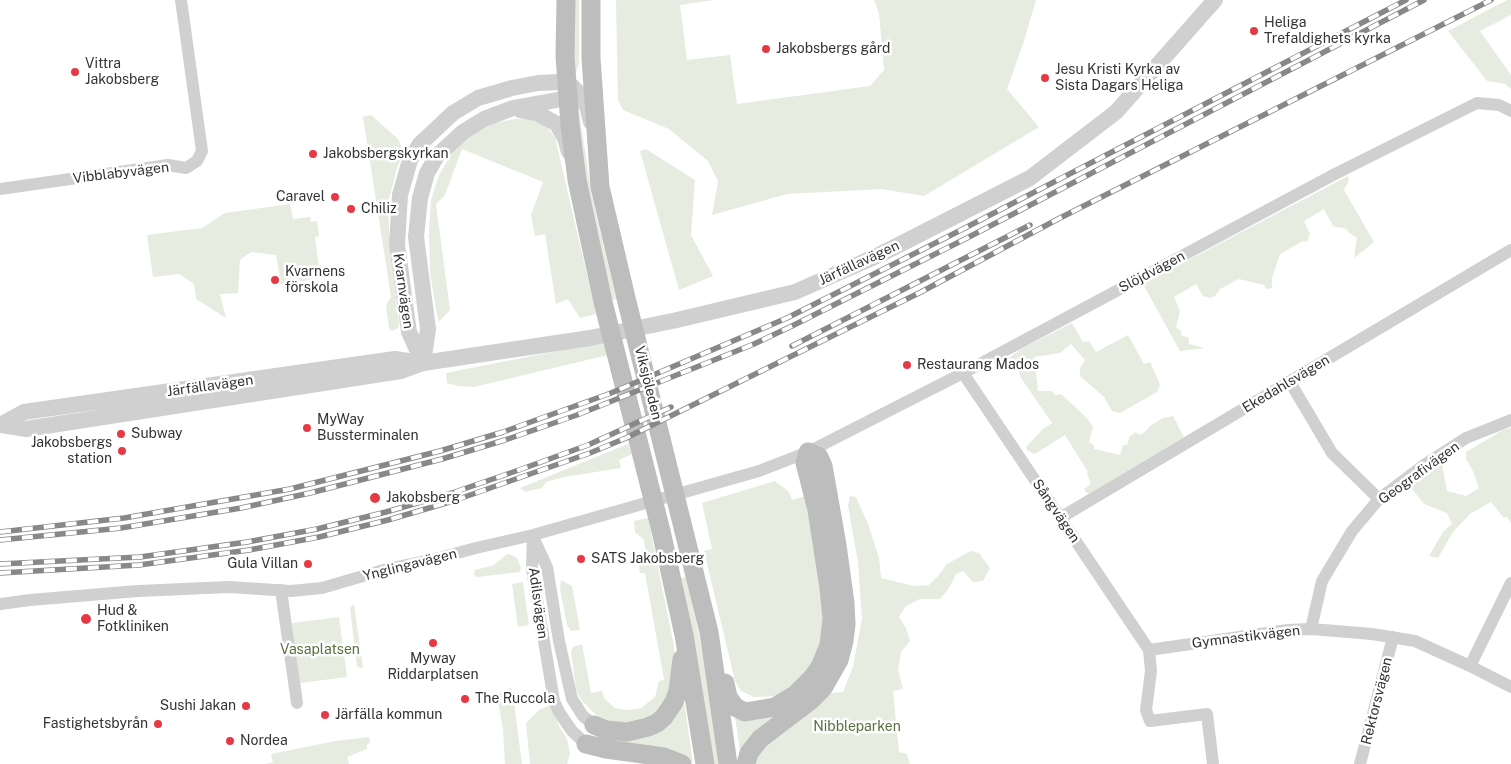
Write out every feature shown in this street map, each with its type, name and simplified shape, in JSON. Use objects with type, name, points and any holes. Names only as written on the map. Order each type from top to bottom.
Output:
[{"type":"main road","name":"Viksjöleden","points":[[566,0],[565,56],[571,91],[577,180],[602,302],[660,531],[684,635],[705,764]]},
{"type":"main road","name":"Viksjöleden","points":[[591,0],[591,58],[600,187],[709,632],[728,764]]},
{"type":"main road","points":[[709,632],[728,697],[735,707],[745,712],[767,709],[786,702],[804,687],[820,667],[829,644],[831,609],[817,510],[805,463],[808,452],[819,457],[823,466],[846,603],[844,641],[839,660],[823,688],[810,701],[760,739],[749,754],[746,764]]},
{"type":"main road","points":[[594,725],[606,730],[627,732],[648,727],[664,717],[674,702],[678,691],[684,635]]},
{"type":"main road","points":[[586,744],[606,749],[664,757],[682,764]]},
{"type":"street","name":"Vibblabyvägen","points":[[0,190],[168,165],[186,168],[197,161],[202,151],[181,0]]},
{"type":"street","name":"Järfällavägen","points":[[0,425],[24,412],[395,359],[423,363],[590,338],[795,292],[879,255],[1030,178],[1116,112],[1215,0]]},
{"type":"street","points":[[538,83],[554,70],[565,56]]},
{"type":"street","points":[[591,58],[584,80],[571,91],[587,106],[596,140]]},
{"type":"street","name":"Kvarnvägen","points":[[423,363],[409,332],[396,244],[400,195],[410,160],[420,144],[453,113],[478,98],[538,83],[560,82],[571,91]]},
{"type":"street","name":"Kvarnvägen","points":[[423,363],[428,330],[416,237],[420,198],[427,172],[437,156],[463,132],[484,119],[513,108],[571,91]]},
{"type":"street","name":"Slöjdvägen","points":[[808,452],[962,373],[1335,174],[1476,103],[1499,104],[1511,111]]},
{"type":"street","points":[[513,108],[537,113],[557,124],[565,138],[577,180]]},
{"type":"street","name":"Ekedahlsvägen","points":[[1060,518],[1511,250]]},
{"type":"street","name":"Sångvägen","points":[[962,373],[1149,650]]},
{"type":"street","points":[[1290,382],[1332,452],[1379,499]]},
{"type":"street","name":"Geografivägen","points":[[1311,629],[1322,580],[1352,531],[1379,499],[1424,465],[1466,438],[1511,420]]},
{"type":"street","name":"Ynglingavägen","points":[[0,604],[147,591],[242,587],[282,590],[322,588],[387,569],[436,560],[533,535],[741,476],[808,452]]},
{"type":"street","name":"Adilsvägen","points":[[533,535],[547,567],[559,641],[572,699],[583,716],[594,725]]},
{"type":"street","name":"Adilsvägen","points":[[533,535],[532,569],[553,694],[559,712],[572,731],[586,744]]},
{"type":"street","points":[[1470,666],[1511,583]]},
{"type":"street","points":[[282,590],[297,703]]},
{"type":"street","name":"Gymnastikvägen","points":[[1149,650],[1288,630],[1311,629],[1372,634],[1415,641],[1511,687]]},
{"type":"street","name":"Rektorsvägen","points":[[1360,764],[1393,637]]},
{"type":"street","points":[[1149,650],[1151,670],[1146,710],[1150,721],[1207,714],[1213,764]]},
{"type":"green space","points":[[571,0],[579,0],[579,63],[574,78]]},
{"type":"green space","points":[[616,0],[714,0],[680,5],[687,60],[730,55],[737,104],[870,86],[884,70],[879,13],[874,0],[1036,0],[1007,89],[1039,127],[924,196],[881,189],[787,194],[712,215],[718,181],[708,161],[669,129],[623,110],[618,100]]},
{"type":"green space","points":[[1507,0],[1511,0],[1511,15],[1480,31],[1511,75],[1511,89],[1505,84],[1487,81],[1448,31]]},
{"type":"green space","points":[[576,104],[580,117],[592,197],[616,299],[611,301],[589,205]]},
{"type":"green space","points":[[371,115],[398,139],[402,148],[402,156],[388,203],[390,250],[399,324],[398,328],[392,331],[389,328],[386,305],[391,297],[363,117]]},
{"type":"green space","points":[[515,119],[532,119],[546,126],[555,137],[596,314],[580,318],[568,299],[556,304],[545,234],[535,236],[531,215],[543,182],[462,149],[445,195],[436,204],[450,310],[439,322],[430,273],[429,230],[431,200],[439,175],[453,151],[473,134],[495,123]]},
{"type":"green space","points":[[646,149],[695,180],[691,235],[713,276],[679,290],[640,151]]},
{"type":"green space","points":[[1348,176],[1349,181],[1344,190],[1374,242],[1354,258],[1357,238],[1348,232],[1347,229],[1333,226],[1324,209],[1304,221],[1310,234],[1307,242],[1303,241],[1280,254],[1272,278],[1272,288],[1266,289],[1264,285],[1239,279],[1220,289],[1215,296],[1210,298],[1203,296],[1196,284],[1174,297],[1180,311],[1176,327],[1181,331],[1181,335],[1189,338],[1189,344],[1205,348],[1180,351],[1143,284]]},
{"type":"green space","points":[[290,204],[293,219],[310,217],[311,222],[317,221],[319,236],[315,237],[319,268],[316,269],[317,279],[281,284],[276,255],[251,252],[240,260],[238,293],[220,294],[226,318],[196,299],[194,284],[179,274],[153,277],[147,235],[202,228],[225,213]]},
{"type":"green space","points":[[1072,323],[1083,342],[1089,341],[1096,352],[1128,335],[1144,364],[1150,362],[1160,384],[1157,392],[1120,413],[1112,411],[1104,397],[1080,376],[1080,368],[1085,360],[1071,344],[1060,353],[1034,357],[1038,391],[1052,391],[1055,395],[1061,394],[1087,418],[1093,427],[1089,442],[1094,445],[1094,449],[1120,455],[1123,445],[1127,445],[1130,436],[1136,432],[1139,435],[1163,418],[1173,416],[1184,437],[1090,493],[1087,493],[1084,489],[1091,484],[1088,472],[1065,435],[1035,454],[1028,451],[1026,447],[1043,429],[1052,423],[1021,378],[1015,360],[1005,361],[1021,349]]},
{"type":"green space","points":[[603,342],[608,355],[474,387],[447,383],[446,373]]},
{"type":"green space","points":[[1511,428],[1511,523],[1507,517],[1503,517],[1491,502],[1470,514],[1453,532],[1438,558],[1429,556],[1443,532],[1452,524],[1447,513],[1424,504],[1409,485],[1424,471],[1442,464],[1447,491],[1466,496],[1479,488],[1466,459],[1466,452],[1503,430]]},
{"type":"green space","points":[[628,444],[632,454],[619,460],[621,468],[564,477],[546,482],[542,488],[525,492],[520,488]]},
{"type":"green space","points":[[775,481],[789,492],[792,500],[808,495],[826,636],[814,666],[780,696],[754,697],[741,691],[735,681],[704,551],[712,549],[702,503]]},
{"type":"green space","name":"Nibbleparken","points":[[850,496],[856,497],[868,524],[879,558],[881,578],[914,586],[929,585],[947,564],[971,551],[979,553],[990,568],[983,581],[973,582],[963,571],[956,574],[949,588],[940,599],[920,599],[906,606],[899,617],[906,628],[910,641],[901,652],[898,670],[903,689],[893,691],[899,752],[907,754],[910,764],[753,764],[760,750],[774,736],[832,693],[843,692],[853,667],[862,618],[858,562],[848,506]]},
{"type":"green space","points":[[648,518],[674,646],[675,657],[671,693],[655,713],[649,717],[622,724],[604,720],[581,700],[576,689],[571,652],[573,647],[582,644],[591,693],[602,691],[604,698],[615,708],[627,710],[641,708],[655,697],[659,681],[664,680],[645,573],[640,573],[639,567],[647,559],[644,540],[635,532],[634,521]]},
{"type":"green space","points":[[507,554],[517,558],[521,568],[520,572],[474,576],[475,570],[494,565]]},
{"type":"green space","points":[[687,577],[704,659],[721,764],[714,764],[680,578]]},
{"type":"green space","points":[[561,580],[572,586],[580,630],[571,631],[567,625],[560,589]]},
{"type":"green space","points":[[523,582],[529,625],[518,627],[512,584]]},
{"type":"green space","points":[[354,604],[363,668],[357,667],[350,608]]},
{"type":"green space","name":"Vasaplatsen","points":[[339,617],[347,677],[300,683],[292,623]]},
{"type":"green space","points":[[831,668],[749,739],[740,751],[735,717]]},
{"type":"green space","points":[[511,688],[522,764],[505,764],[503,730],[498,701],[501,691]]},
{"type":"green space","points":[[684,701],[693,763],[686,759],[610,742],[641,738]]},
{"type":"green space","points":[[550,705],[567,739],[570,753],[567,764],[530,764],[526,723],[539,710]]},
{"type":"green space","points":[[369,737],[370,743],[367,744],[367,749],[347,757],[349,764],[266,764],[273,762],[271,754],[335,741]]},
{"type":"railway","points":[[0,532],[124,518],[290,489],[440,451],[503,432],[611,393],[787,318],[1406,0]]},
{"type":"railway","points":[[0,540],[121,528],[241,508],[310,493],[442,459],[577,415],[754,344],[792,326],[967,238],[1424,0]]},
{"type":"railway","points":[[0,573],[139,565],[249,550],[319,537],[453,501],[590,453],[626,438],[921,292],[1058,219],[1491,0]]},
{"type":"railway","points":[[792,346],[1030,225]]},
{"type":"railway","points":[[0,564],[140,557],[247,542],[317,529],[452,493],[519,470],[588,445],[671,407]]},
{"type":"place","name":"Heliga Trefaldighets kyrka","points":[[1254,31]]},
{"type":"place","name":"Jakobsbergs gård","points":[[766,49]]},
{"type":"place","name":"Vittra Jakobsberg","points":[[75,72]]},
{"type":"place","name":"Jesu Kristi Kyrka av Sista Dagars Heliga","points":[[1045,78]]},
{"type":"place","name":"Jakobsbergskyrkan","points":[[313,154]]},
{"type":"place","name":"Caravel","points":[[335,197]]},
{"type":"place","name":"Chiliz","points":[[351,209]]},
{"type":"place","name":"Kvarnens förskola","points":[[275,280]]},
{"type":"place","name":"Restaurang Mados","points":[[907,365]]},
{"type":"place","name":"MyWay Bussterminalen","points":[[307,428]]},
{"type":"place","name":"Subway","points":[[121,434]]},
{"type":"place","name":"Jakobsbergs station","points":[[122,451]]},
{"type":"place","name":"Jakobsberg","points":[[375,498]]},
{"type":"place","name":"SATS Jakobsberg","points":[[581,559]]},
{"type":"place","name":"Gula Villan","points":[[308,564]]},
{"type":"place","name":"Hud & Fotkliniken","points":[[86,619]]},
{"type":"place","name":"Myway Riddarplatsen","points":[[433,643]]},
{"type":"place","name":"The Ruccola","points":[[465,699]]},
{"type":"place","name":"Sushi Jakan","points":[[246,706]]},
{"type":"place","name":"Järfälla kommun","points":[[325,715]]},
{"type":"place","name":"Fastighetsbyrån","points":[[158,724]]},
{"type":"place","name":"Nordea","points":[[230,741]]}]
